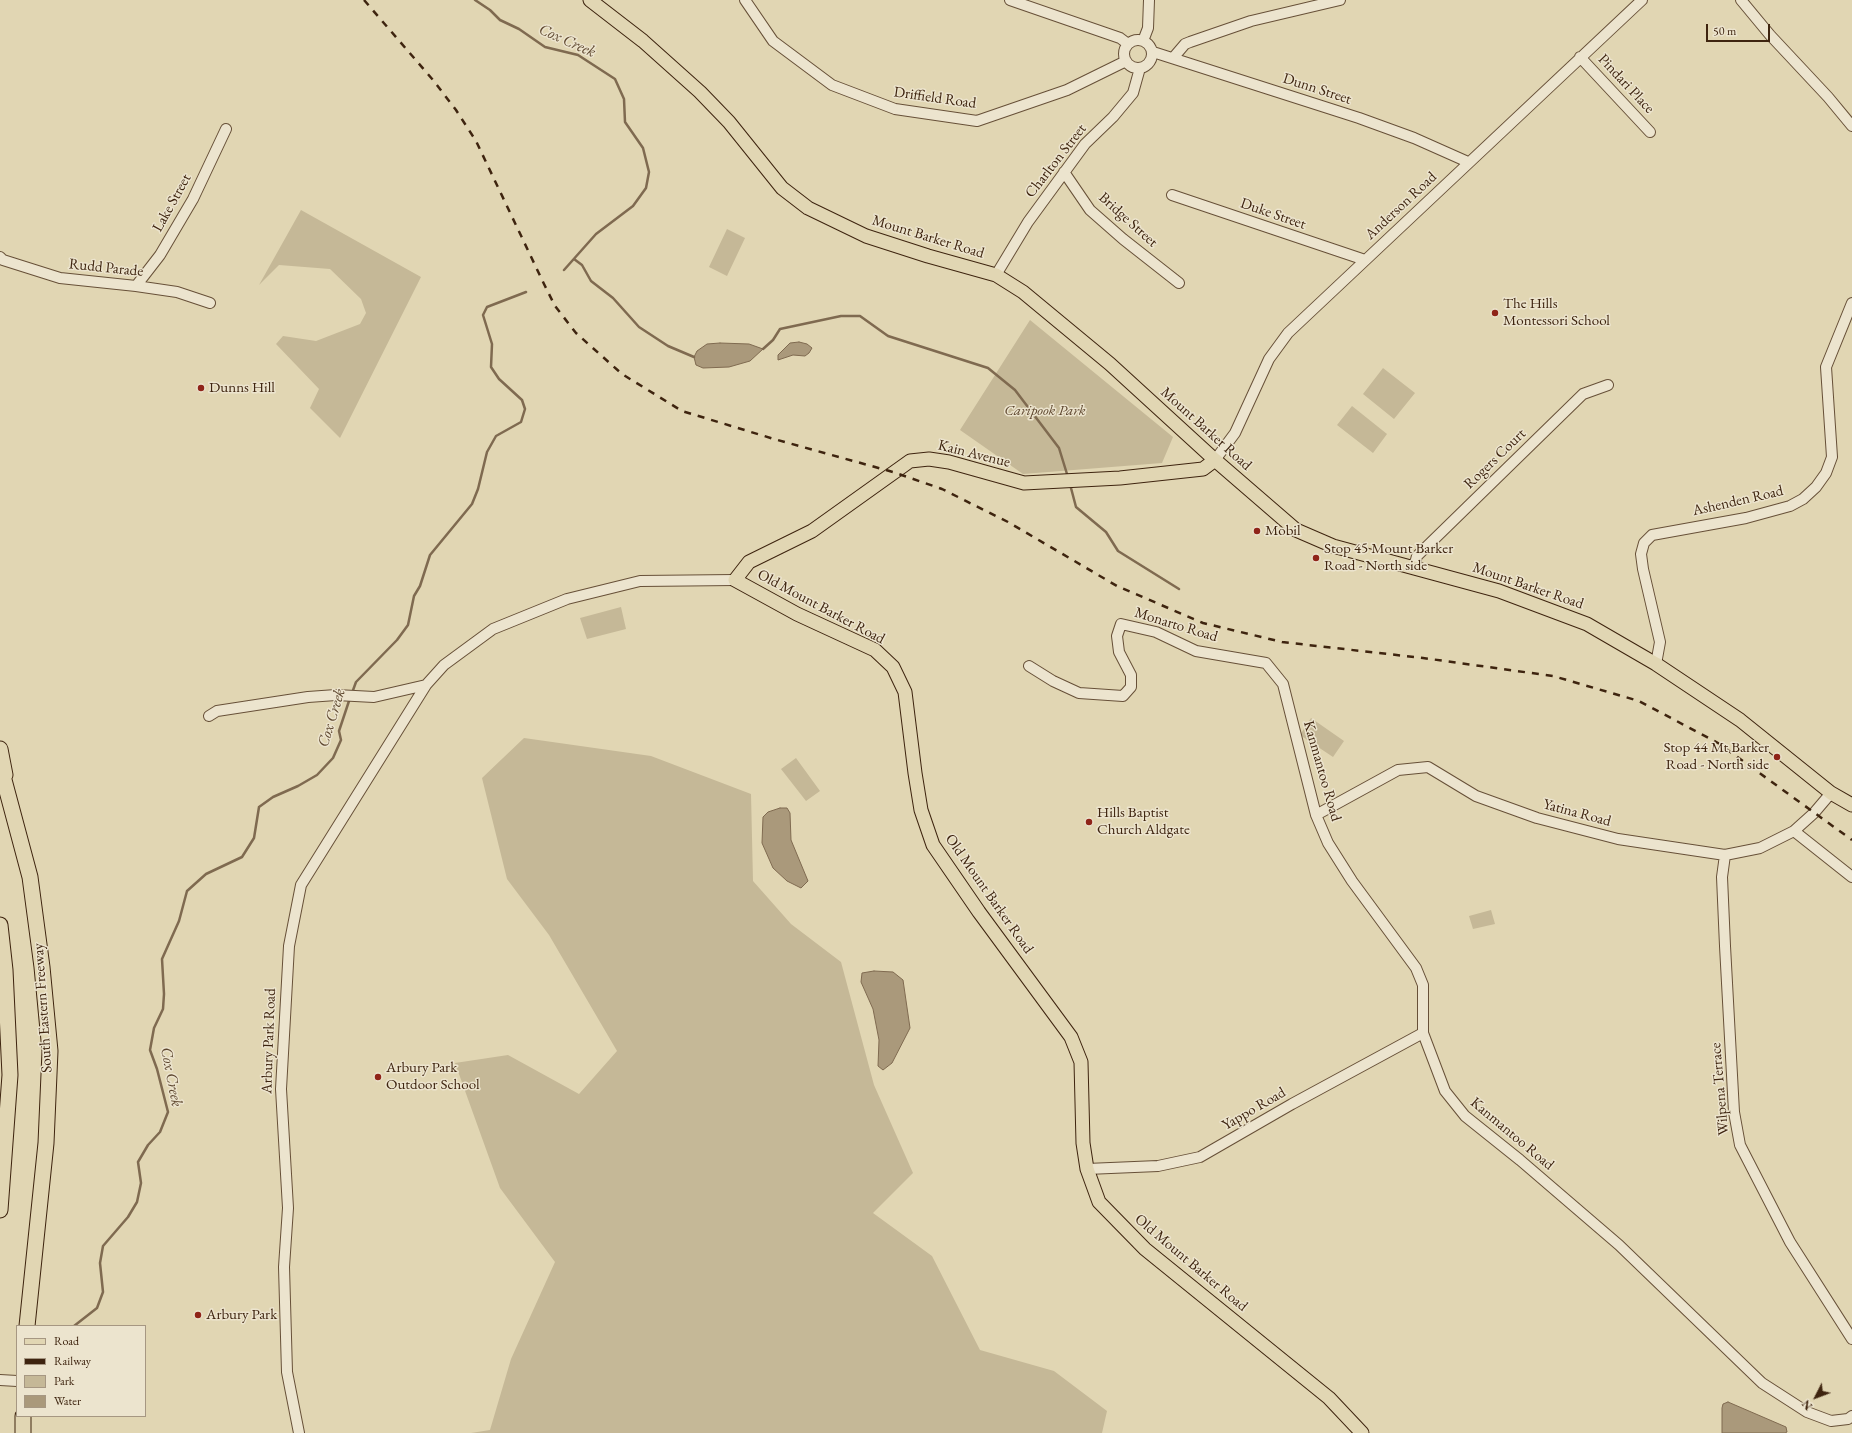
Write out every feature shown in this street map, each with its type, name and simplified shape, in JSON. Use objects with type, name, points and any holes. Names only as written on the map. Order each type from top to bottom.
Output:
[{"type":"highway","points":[[0,749],[11,806]]},
{"type":"highway","name":"South Eastern Freeway","points":[[0,765],[30,877],[42,967],[50,1051],[46,1142],[26,1325]]},
{"type":"highway","points":[[0,925],[5,970],[10,1075],[0,1210]]},
{"type":"highway","points":[[0,976],[6,1004]]},
{"type":"highway","points":[[23,1417],[23,1433]]},
{"type":"main road","name":"Mount Barker Road","points":[[590,0],[643,41],[700,92],[729,122],[782,188],[808,208],[866,236],[928,256],[996,275],[1023,292],[1110,364],[1215,460],[1296,530],[1333,546],[1499,591],[1587,624],[1656,664],[1740,720],[1831,793],[1852,805]]},
{"type":"main road","name":"Kain Avenue","points":[[735,580],[749,562],[812,530],[910,461],[929,459],[949,462],[1024,483],[1120,478],[1203,469],[1215,460]]},
{"type":"main road","name":"Old Mount Barker Road","points":[[735,580],[797,614],[875,650],[893,667],[905,692],[921,810],[933,844],[979,912],[1071,1037],[1081,1062],[1083,1143],[1087,1169],[1098,1202],[1145,1249],[1329,1398],[1362,1433]]},
{"type":"street","name":"Driffield Road","points":[[745,0],[773,41],[832,85],[896,109],[977,121],[1068,90],[1126,61]]},
{"type":"street","points":[[1010,0],[1120,38],[1128,44]]},
{"type":"street","points":[[1143,41],[1148,28],[1149,0]]},
{"type":"street","points":[[1174,58],[1185,44],[1190,42],[1251,21],[1340,0]]},
{"type":"street","name":"Anderson Road","points":[[1215,460],[1235,433],[1269,359],[1288,334],[1468,162],[1642,0]]},
{"type":"street","points":[[1741,0],[1770,35],[1828,97],[1852,126]]},
{"type":"street","points":[[1135,40],[1143,41],[1150,45],[1153,52],[1150,63],[1140,68],[1134,68],[1126,61],[1124,52],[1128,44],[1135,40]]},
{"type":"street","name":"Dunn Street","points":[[1153,52],[1414,138],[1468,162]]},
{"type":"street","name":"Pindari Place","points":[[1580,57],[1650,132]]},
{"type":"street","name":"Charlton Street","points":[[996,275],[1028,222],[1085,144],[1113,117],[1133,94],[1140,68]]},
{"type":"street","name":"Lake Street","points":[[136,286],[160,255],[190,205],[226,129]]},
{"type":"street","name":"Bridge Street","points":[[1064,172],[1090,210],[1123,239],[1179,283]]},
{"type":"street","name":"Duke Street","points":[[1172,195],[1365,260]]},
{"type":"street","name":"Rudd Parade","points":[[0,257],[3,260],[60,278],[177,292],[210,302]]},
{"type":"street","name":"Ashenden Road","points":[[1656,664],[1660,642],[1643,569],[1641,554],[1644,543],[1652,534],[1746,518],[1790,506],[1803,499],[1816,487],[1826,473],[1832,457],[1826,367],[1852,303]]},
{"type":"street","name":"Rogers Court","points":[[1414,567],[1418,556],[1583,394],[1608,385]]},
{"type":"street","name":"Old Mount Barker Road","points":[[426,685],[444,665],[493,630],[567,599],[640,581],[735,580]]},
{"type":"street","name":"Monarto Road","points":[[1029,666],[1079,693],[1123,696],[1131,687],[1131,675],[1119,652],[1117,636],[1121,624],[1156,632],[1196,650],[1266,663],[1283,684]]},
{"type":"street","name":"Kanmantoo Road","points":[[1283,684],[1316,815],[1328,843],[1352,881],[1416,968],[1423,985],[1423,1033],[1445,1091],[1465,1116],[1520,1160],[1619,1245],[1762,1383],[1807,1412],[1831,1421],[1848,1419],[1852,1416]]},
{"type":"street","points":[[209,716],[217,711],[308,697],[336,695],[374,698],[426,685]]},
{"type":"street","name":"Arbury Park Road","points":[[299,1433],[287,1372],[284,1267],[288,1208],[281,1089],[289,946],[302,885],[426,685]]},
{"type":"street","name":"Yatina Road","points":[[1316,815],[1398,770],[1428,767],[1476,796],[1537,818],[1618,839],[1725,855],[1760,848],[1794,832],[1814,813],[1831,793]]},
{"type":"street","points":[[1794,832],[1852,877]]},
{"type":"street","name":"Wilpena Terrace","points":[[1725,855],[1722,877],[1725,946],[1734,1112],[1740,1146],[1790,1242],[1852,1339]]},
{"type":"street","name":"Yappo Road","points":[[1087,1169],[1158,1166],[1200,1157],[1292,1104],[1423,1033]]},
{"type":"street","points":[[0,1380],[16,1381]]},
{"type":"green space","points":[[301,210],[421,277],[340,438],[310,408],[319,389],[276,344],[283,336],[316,341],[360,324],[366,313],[361,299],[330,269],[279,265],[259,285]]},
{"type":"green space","points":[[727,229],[745,238],[727,276],[709,267]]},
{"type":"green space","name":"Caripook Park","points":[[1030,320],[1173,437],[1162,463],[1023,474],[960,430]]},
{"type":"green space","points":[[1383,368],[1415,393],[1394,419],[1363,394]]},
{"type":"green space","points":[[1352,406],[1387,434],[1373,453],[1337,425]]},
{"type":"green space","points":[[621,607],[626,629],[587,639],[580,618]]},
{"type":"green space","points":[[1311,718],[1344,741],[1333,757],[1300,735]]},
{"type":"green space","points":[[524,738],[651,756],[751,794],[753,881],[791,924],[841,962],[874,1085],[913,1173],[873,1213],[932,1256],[980,1350],[1054,1371],[1107,1411],[1102,1433],[471,1433],[490,1430],[511,1359],[555,1262],[500,1188],[455,1063],[508,1055],[579,1094],[617,1051],[549,935],[507,879],[482,778]]},
{"type":"green space","points":[[796,758],[820,791],[806,801],[781,769]]},
{"type":"green space","points":[[1491,910],[1495,924],[1473,929],[1469,916]]},
{"type":"water","points":[[799,342],[807,344],[812,348],[809,353],[805,356],[793,355],[778,360],[778,355],[790,343]]},
{"type":"water","points":[[707,344],[749,344],[763,349],[750,361],[729,367],[703,368],[696,365],[694,357],[697,351]]},
{"type":"water","points":[[780,808],[787,808],[790,813],[791,840],[808,881],[801,888],[787,881],[773,868],[762,843],[763,817],[768,812]]},
{"type":"water","points":[[874,971],[893,972],[903,980],[910,1028],[892,1063],[883,1070],[878,1066],[879,1040],[873,1009],[861,982],[862,973]]},
{"type":"water","points":[[1728,1402],[1786,1427],[1787,1432],[1722,1433],[1722,1408],[1723,1404]]},
{"type":"waterway","name":"Cox Creek","points":[[475,0],[490,10],[500,20],[519,29],[545,47],[578,55],[615,79],[624,99],[625,122],[643,148],[649,172],[646,188],[633,206],[596,234],[564,270]]},
{"type":"waterway","points":[[574,259],[582,265],[591,281],[613,298],[639,327],[668,346],[694,357]]},
{"type":"waterway","name":"Cox Creek","points":[[352,693],[356,682],[397,640],[408,625],[414,596],[420,586],[430,555],[472,504],[478,489],[487,452],[496,436],[521,422],[525,409],[522,400],[499,379],[491,367],[492,344],[483,315],[487,307],[526,292]]},
{"type":"waterway","points":[[763,349],[773,340],[780,329],[841,316],[860,316],[888,336],[988,368],[1015,390],[1059,448],[1067,474]]},
{"type":"waterway","points":[[1071,488],[1076,507],[1106,532],[1118,551],[1179,589]]},
{"type":"waterway","name":"Cox Creek","points":[[75,1325],[97,1308],[103,1292],[100,1263],[103,1246],[128,1217],[137,1202],[141,1183],[138,1162],[148,1145],[160,1132],[168,1112],[157,1069],[150,1050],[154,1028],[163,1009],[164,994],[162,959],[179,921],[187,891],[206,874],[242,857],[254,838],[259,807],[273,797],[298,786],[317,775],[333,758],[341,740],[339,731],[350,698]]},
{"type":"railway","points":[[364,0],[433,80],[456,110],[476,141],[555,306],[576,333],[622,374],[682,411],[774,439],[893,472],[942,489],[1008,522],[1117,586],[1203,623],[1282,642],[1423,658],[1553,676],[1639,701],[1718,743],[1852,840]]},
{"type":"place","name":"The Hills Montessori School","points":[[1495,313]]},
{"type":"place","name":"Dunns Hill","points":[[201,388]]},
{"type":"place","name":"Mobil","points":[[1257,531]]},
{"type":"place","name":"Stop 45 Mount Barker Road - North side","points":[[1316,558]]},
{"type":"place","name":"Stop 44 Mt Barker Road - North side","points":[[1777,757]]},
{"type":"place","name":"Hills Baptist Church Aldgate","points":[[1089,822]]},
{"type":"place","name":"Arbury Park Outdoor School","points":[[378,1077]]},
{"type":"place","name":"Arbury Park","points":[[198,1315]]}]
